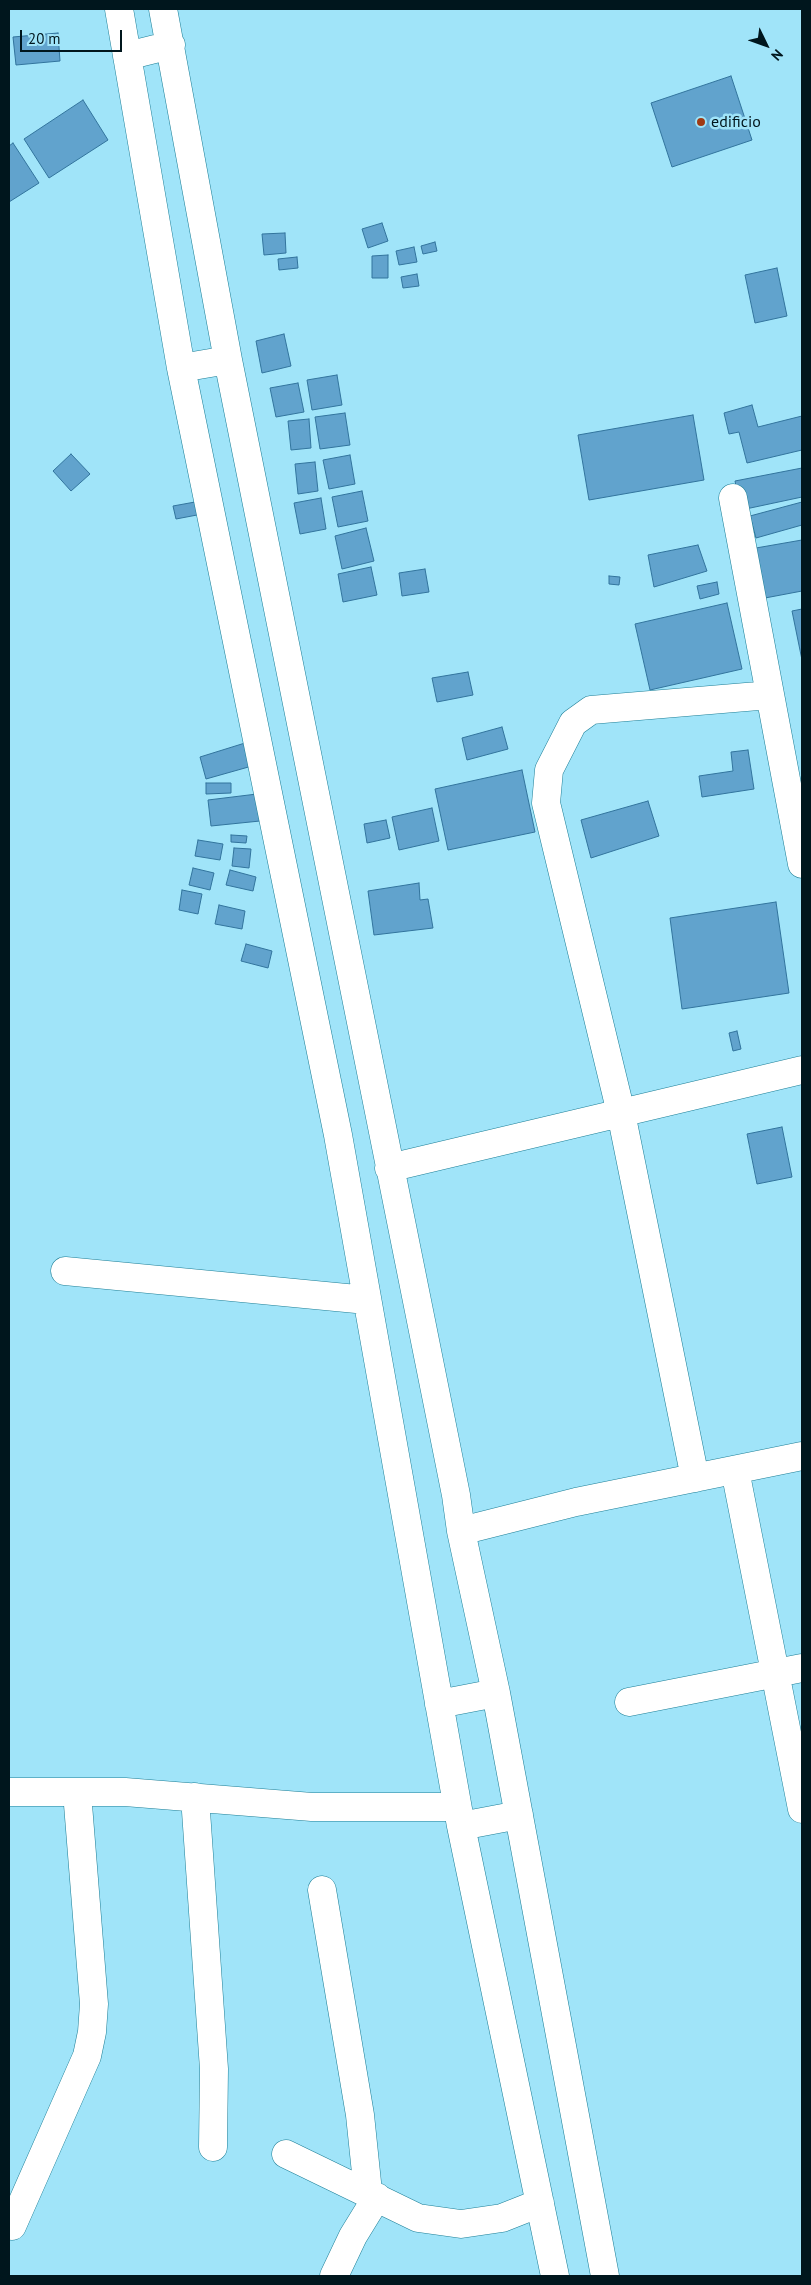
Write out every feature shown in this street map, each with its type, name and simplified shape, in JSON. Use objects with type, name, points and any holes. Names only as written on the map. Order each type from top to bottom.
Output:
[{"type":"street","points":[[119,9],[186,367],[354,1102],[389,1168],[456,1495],[489,1694],[512,1817],[605,2276]]},
{"type":"street","points":[[163,9],[171,45],[223,360],[354,1102],[367,1300],[446,1702],[465,1819],[555,2276]]},
{"type":"street","points":[[127,56],[171,45]]},
{"type":"street","points":[[186,367],[223,360]]},
{"type":"street","points":[[733,498],[802,864]]},
{"type":"street","points":[[695,1478],[621,1113],[546,803],[549,770],[573,722],[592,710],[770,695]]},
{"type":"street","points":[[389,1168],[802,1070]]},
{"type":"street","points":[[66,1271],[367,1300]]},
{"type":"street","points":[[461,1531],[576,1502],[802,1456]]},
{"type":"street","points":[[735,1470],[802,1809]]},
{"type":"street","points":[[628,1702],[802,1668]]},
{"type":"street","points":[[446,1702],[489,1694]]},
{"type":"street","points":[[9,1792],[124,1792],[465,1819],[512,1817]]},
{"type":"street","points":[[12,2226],[87,2056],[92,2032],[94,2004],[77,1792]]},
{"type":"street","points":[[195,1797],[214,2069],[213,2147]]},
{"type":"street","points":[[322,1890],[372,2194],[334,2276]]},
{"type":"street","points":[[286,2154],[372,2194],[418,2218],[462,2224],[502,2218],[540,2203]]},
{"type":"building","points":[[58,33],[60,61],[16,65],[13,37]]},
{"type":"building","name":"edificio","points":[[731,76],[752,140],[672,167],[651,103]]},
{"type":"building","points":[[83,100],[108,140],[49,178],[24,139]]},
{"type":"building","points":[[13,143],[39,183],[9,202],[9,146]]},
{"type":"building","points":[[382,223],[388,241],[368,248],[362,229]]},
{"type":"building","points":[[285,233],[286,253],[264,255],[262,234]]},
{"type":"building","points":[[435,242],[437,251],[423,254],[421,246]]},
{"type":"building","points":[[414,247],[417,262],[399,265],[396,251]]},
{"type":"building","points":[[388,255],[388,278],[372,278],[372,256]]},
{"type":"building","points":[[297,257],[298,268],[279,270],[278,259]]},
{"type":"building","points":[[777,268],[787,316],[755,323],[745,275]]},
{"type":"building","points":[[417,274],[419,286],[403,288],[401,277]]},
{"type":"building","points":[[284,334],[291,366],[262,373],[256,341]]},
{"type":"building","points":[[337,375],[342,405],[312,410],[307,380]]},
{"type":"building","points":[[298,383],[304,412],[276,417],[270,388]]},
{"type":"building","points":[[752,405],[758,427],[802,416],[802,450],[747,463],[739,432],[729,434],[724,413]]},
{"type":"building","points":[[345,413],[350,445],[320,449],[315,417]]},
{"type":"building","points":[[693,415],[704,480],[589,500],[578,435]]},
{"type":"building","points":[[309,419],[311,448],[291,450],[288,421]]},
{"type":"building","points":[[71,454],[90,474],[71,491],[53,471]]},
{"type":"building","points":[[350,455],[355,484],[329,489],[323,460]]},
{"type":"building","points":[[315,462],[318,491],[298,494],[295,464]]},
{"type":"building","points":[[802,468],[802,497],[741,510],[735,481]]},
{"type":"building","points":[[362,491],[368,521],[338,527],[332,497]]},
{"type":"building","points":[[321,498],[326,529],[300,534],[294,503]]},
{"type":"building","points":[[195,502],[197,515],[176,519],[173,506]]},
{"type":"building","points":[[802,502],[802,525],[756,538],[750,516]]},
{"type":"building","points":[[366,528],[374,561],[342,569],[335,536]]},
{"type":"building","points":[[802,540],[802,591],[765,598],[756,548]]},
{"type":"building","points":[[698,545],[707,571],[654,587],[648,555]]},
{"type":"building","points":[[371,567],[377,595],[343,602],[338,574]]},
{"type":"building","points":[[425,569],[429,592],[402,596],[399,573]]},
{"type":"building","points":[[609,576],[620,577],[619,585],[609,584]]},
{"type":"building","points":[[717,582],[719,594],[700,599],[697,586]]},
{"type":"building","points":[[727,603],[742,669],[650,690],[635,624]]},
{"type":"building","points":[[802,609],[802,660],[792,611]]},
{"type":"building","points":[[468,672],[473,695],[437,702],[432,678]]},
{"type":"building","points":[[502,727],[508,749],[467,760],[462,738]]},
{"type":"building","points":[[245,743],[252,766],[206,779],[200,757]]},
{"type":"building","points":[[748,750],[754,789],[702,797],[699,776],[733,771],[731,752]]},
{"type":"building","points":[[522,770],[535,832],[448,850],[435,789]]},
{"type":"building","points":[[206,783],[231,783],[231,793],[206,794]]},
{"type":"building","points":[[257,794],[260,821],[211,826],[208,800]]},
{"type":"building","points":[[648,801],[659,836],[591,858],[581,820]]},
{"type":"building","points":[[432,808],[439,841],[399,850],[392,817]]},
{"type":"building","points":[[386,820],[390,838],[367,843],[364,824]]},
{"type":"building","points":[[231,835],[247,836],[246,843],[231,842]]},
{"type":"building","points":[[198,840],[223,844],[220,860],[195,856]]},
{"type":"building","points":[[234,848],[251,849],[249,868],[232,866]]},
{"type":"building","points":[[193,868],[214,873],[210,890],[189,885]]},
{"type":"building","points":[[230,870],[256,877],[253,891],[226,885]]},
{"type":"building","points":[[419,883],[420,900],[428,899],[433,928],[374,935],[368,891]]},
{"type":"building","points":[[182,890],[202,894],[198,914],[179,910]]},
{"type":"building","points":[[776,902],[789,993],[682,1009],[670,918]]},
{"type":"building","points":[[219,905],[245,911],[242,929],[215,924]]},
{"type":"building","points":[[246,944],[272,951],[268,968],[241,961]]},
{"type":"building","points":[[737,1031],[741,1049],[733,1051],[729,1033]]},
{"type":"building","points":[[782,1127],[792,1177],[757,1184],[747,1134]]},
{"type":"place","name":"edificio","points":[[701,122]]}]
